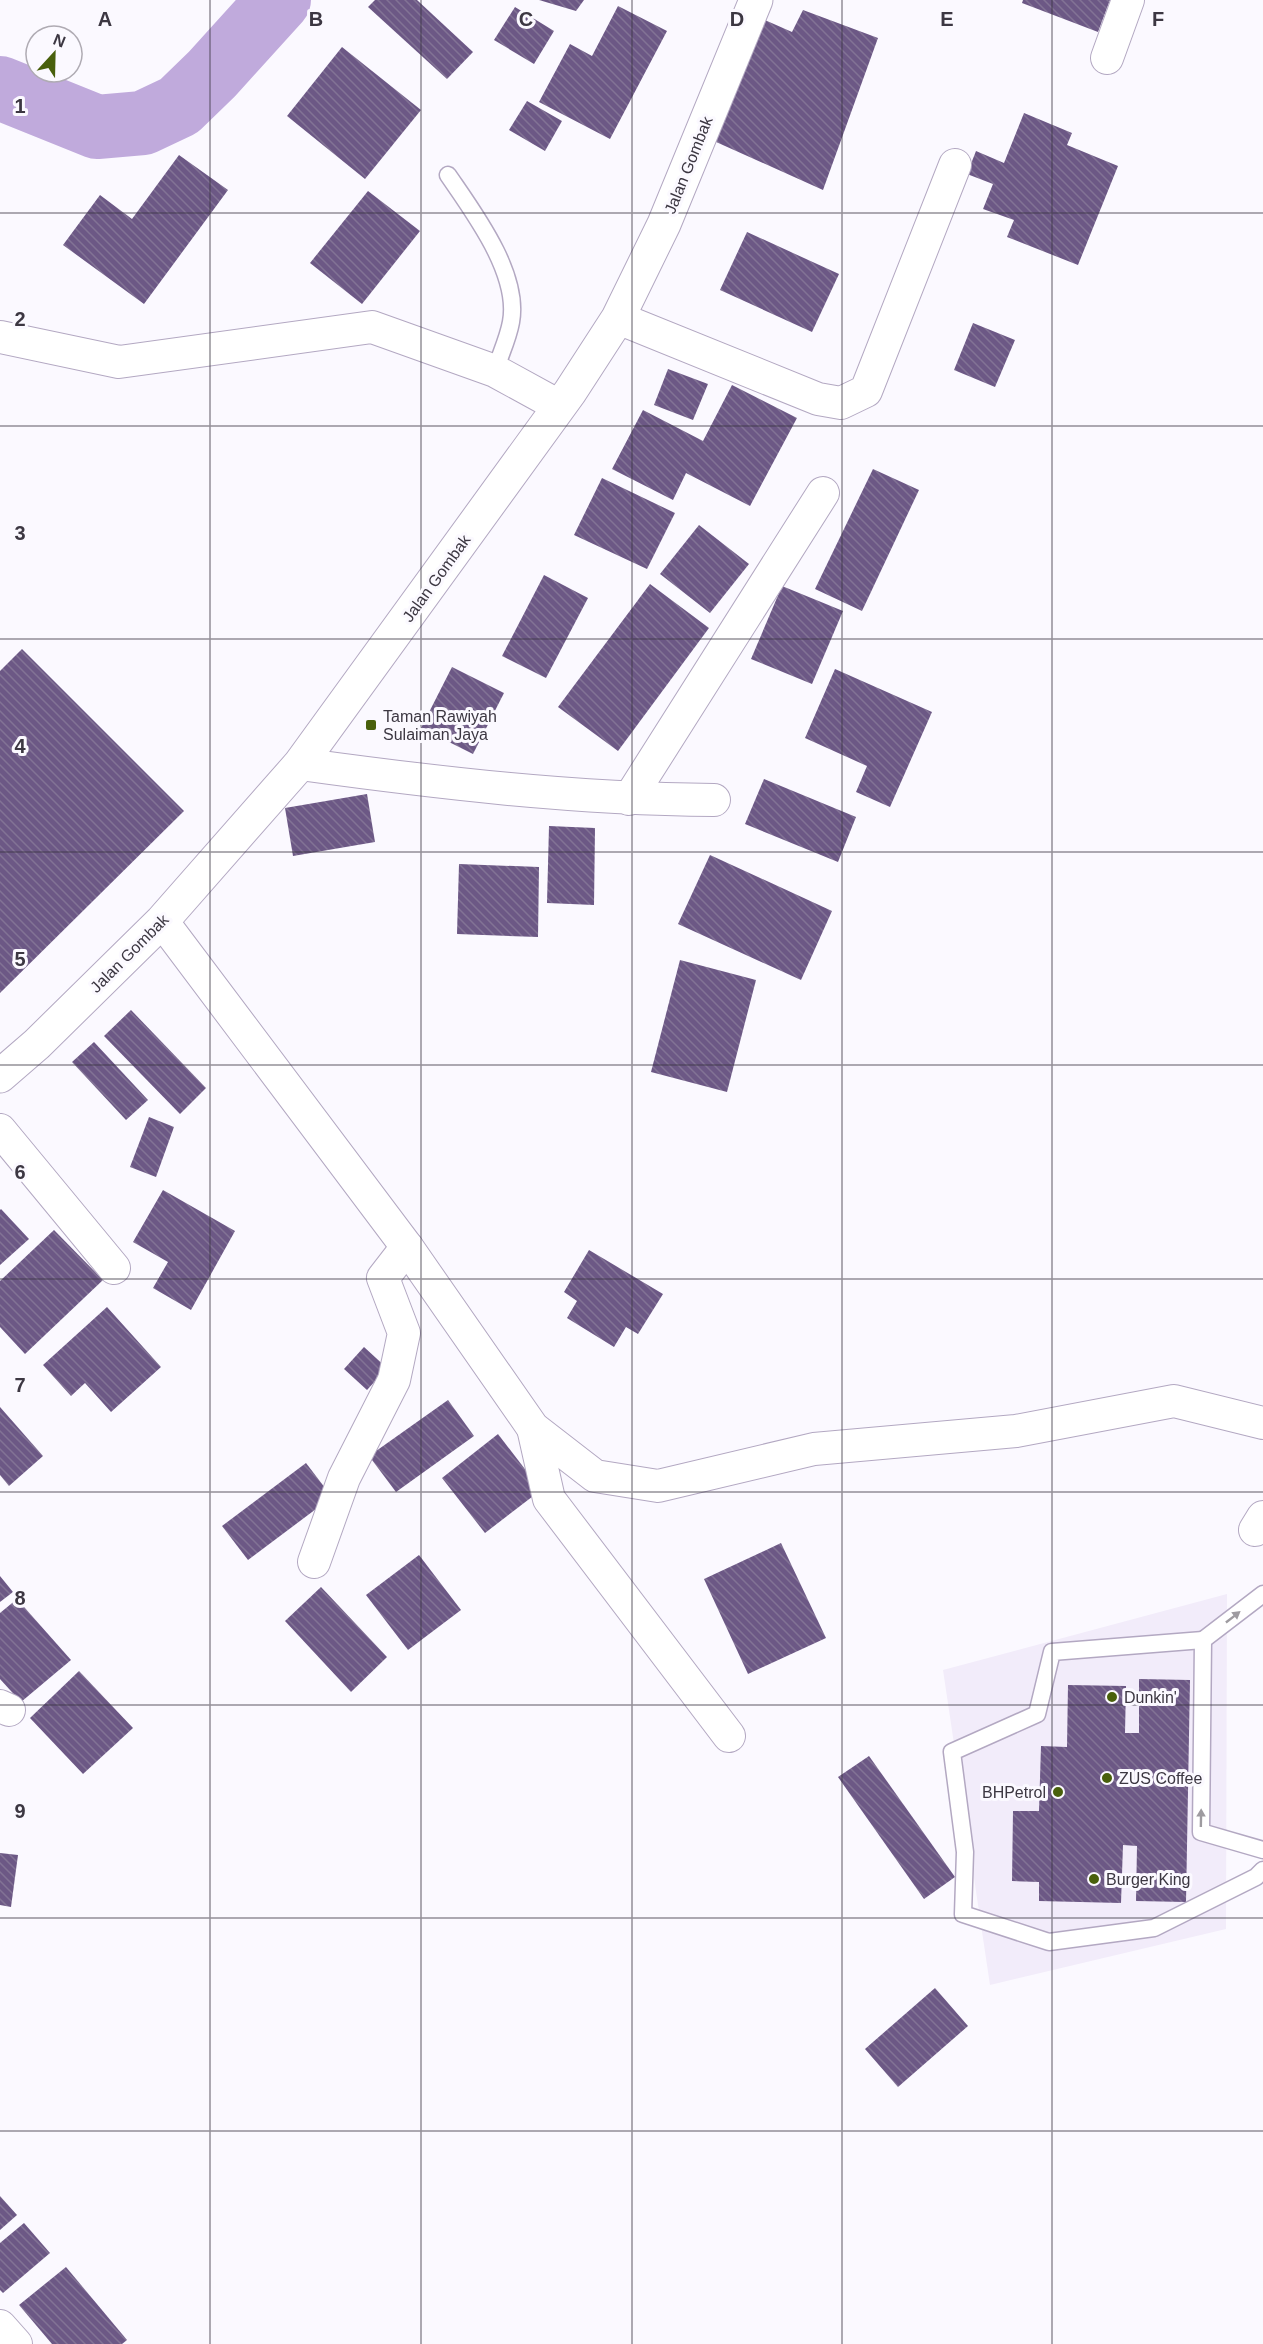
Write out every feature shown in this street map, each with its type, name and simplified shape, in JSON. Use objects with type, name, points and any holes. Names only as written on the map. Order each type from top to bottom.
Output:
[{"type":"main road","name":"Jalan Gombak","points":[[0,1076],[37,1044],[162,921],[300,764],[560,406],[618,318],[664,224],[756,0]]},
{"type":"street","points":[[1107,58],[1128,0]]},
{"type":"street","points":[[618,318],[818,399],[841,403],[866,391],[955,165]]},
{"type":"street","points":[[0,337],[119,362],[372,327],[495,371],[560,406]]},
{"type":"street","points":[[629,799],[823,493]]},
{"type":"street","points":[[300,764],[456,786],[629,799],[714,800]]},
{"type":"street","points":[[162,921],[407,1247],[533,1428],[595,1476],[658,1486],[814,1449],[1016,1431],[1174,1401],[1263,1423]]},
{"type":"street","points":[[0,1130],[114,1268]]},
{"type":"street","points":[[314,1562],[344,1478],[394,1380],[404,1333],[383,1278],[407,1247]]},
{"type":"street","points":[[533,1428],[549,1499],[729,1736]]},
{"type":"street","points":[[0,2326],[16,2344]]},
{"type":"lane","points":[[448,175],[477,218],[507,274],[512,320],[495,371]]},
{"type":"lane","points":[[1263,1594],[1203,1640],[1052,1652],[1037,1714],[952,1752],[965,1852],[963,1914],[1049,1942],[1154,1928],[1256,1877],[1263,1870]]},
{"type":"lane","points":[[1203,1640],[1201,1832],[1263,1850]]},
{"type":"shaded area","points":[[1227,1594],[1226,1929],[990,1985],[943,1670]]},
{"type":"building","points":[[375,0],[417,0],[473,52],[447,79],[368,7]]},
{"type":"building","points":[[539,0],[584,0],[576,11]]},
{"type":"building","points":[[1023,0],[1110,0],[1098,32],[1022,3]]},
{"type":"building","points":[[618,6],[667,31],[610,139],[539,102],[570,44],[592,56]]},
{"type":"building","points":[[515,7],[554,31],[534,64],[494,40]]},
{"type":"building","points":[[803,10],[878,38],[823,190],[705,137],[758,17],[792,32]]},
{"type":"building","points":[[342,47],[421,110],[365,179],[287,116]]},
{"type":"building","points":[[527,101],[562,121],[545,151],[509,130]]},
{"type":"building","points":[[1024,113],[1072,133],[1067,145],[1118,166],[1078,265],[1007,237],[1014,220],[983,209],[993,184],[967,174],[976,151],[1004,163]]},
{"type":"building","points":[[179,155],[228,190],[144,304],[63,245],[100,195],[132,219]]},
{"type":"building","points":[[368,191],[420,231],[362,304],[310,263]]},
{"type":"building","points":[[747,232],[839,274],[812,332],[720,290]]},
{"type":"building","points":[[973,323],[1015,340],[995,387],[954,370]]},
{"type":"building","points":[[668,369],[708,384],[693,420],[654,405]]},
{"type":"building","points":[[732,385],[797,418],[750,506],[686,473],[673,500],[612,469],[643,410],[703,441]]},
{"type":"building","points":[[873,469],[919,490],[862,611],[815,589]]},
{"type":"building","points":[[602,478],[675,513],[647,569],[574,535]]},
{"type":"building","points":[[699,525],[749,564],[710,613],[660,574]]},
{"type":"building","points":[[544,575],[588,598],[546,678],[502,656]]},
{"type":"building","points":[[650,584],[709,628],[618,751],[558,707]]},
{"type":"building","points":[[782,586],[843,611],[812,684],[751,659]]},
{"type":"building","points":[[22,649],[184,811],[0,993],[0,671]]},
{"type":"building","points":[[452,667],[504,693],[473,754],[421,728]]},
{"type":"building","points":[[835,669],[932,712],[890,807],[856,792],[867,766],[805,738]]},
{"type":"building","points":[[764,779],[856,817],[838,862],[745,824]]},
{"type":"building","points":[[367,794],[375,842],[293,856],[285,808]]},
{"type":"building","points":[[549,826],[595,828],[594,905],[547,903]]},
{"type":"building","points":[[710,855],[832,911],[801,980],[678,924]]},
{"type":"building","points":[[459,864],[539,867],[538,937],[457,934]]},
{"type":"building","points":[[680,960],[756,980],[727,1092],[651,1072]]},
{"type":"building","points":[[131,1010],[206,1088],[180,1114],[104,1036]]},
{"type":"building","points":[[94,1042],[148,1100],[126,1120],[72,1062]]},
{"type":"building","points":[[149,1117],[174,1127],[156,1177],[130,1167]]},
{"type":"building","points":[[163,1190],[235,1231],[191,1310],[153,1288],[168,1262],[133,1242]]},
{"type":"building","points":[[0,1210],[29,1239],[0,1265]]},
{"type":"building","points":[[54,1230],[103,1280],[25,1354],[0,1327],[0,1281]]},
{"type":"building","points":[[589,1250],[663,1294],[638,1334],[626,1327],[614,1347],[567,1318],[577,1301],[564,1292]]},
{"type":"building","points":[[107,1307],[161,1367],[111,1412],[85,1383],[71,1396],[43,1365]]},
{"type":"building","points":[[364,1347],[387,1368],[367,1390],[344,1369]]},
{"type":"building","points":[[448,1400],[474,1436],[396,1492],[369,1456]]},
{"type":"building","points":[[0,1407],[43,1456],[9,1486],[0,1475]]},
{"type":"building","points":[[498,1434],[541,1490],[485,1533],[442,1478]]},
{"type":"building","points":[[306,1463],[332,1497],[248,1560],[222,1526]]},
{"type":"building","points":[[781,1543],[826,1638],[748,1674],[704,1579]]},
{"type":"building","points":[[419,1555],[461,1610],[408,1650],[366,1595]]},
{"type":"building","points":[[0,1576],[13,1592],[0,1602]]},
{"type":"building","points":[[321,1587],[387,1657],[351,1692],[285,1621]]},
{"type":"building","points":[[17,1599],[71,1660],[21,1702],[0,1679],[0,1613]]},
{"type":"building","points":[[79,1671],[133,1728],[83,1774],[30,1718]]},
{"type":"building","points":[[1139,1679],[1190,1680],[1186,1902],[1136,1901],[1137,1846],[1123,1845],[1121,1903],[1039,1901],[1039,1882],[1012,1881],[1013,1811],[1039,1811],[1041,1746],[1067,1747],[1068,1685],[1126,1686],[1125,1733],[1139,1733]]},
{"type":"building","points":[[869,1756],[955,1877],[924,1899],[838,1777]]},
{"type":"building","points":[[0,1853],[18,1855],[11,1907],[0,1905]]},
{"type":"building","points":[[935,1988],[968,2026],[898,2087],[865,2049]]},
{"type":"building","points":[[0,2196],[17,2215],[0,2230]]},
{"type":"building","points":[[24,2223],[50,2253],[3,2293],[0,2290],[0,2243]]},
{"type":"building","points":[[66,2267],[127,2340],[122,2344],[52,2344],[19,2305]]},
{"type":"waterway","points":[[0,88],[97,127],[143,123],[179,106],[212,74],[279,0]]},
{"type":"place","name":"Taman Rawiyah Sulaiman Jaya","points":[[371,725]]},
{"type":"place","name":"Dunkin'","points":[[1112,1697]]},
{"type":"place","name":"ZUS Coffee","points":[[1107,1778]]},
{"type":"place","name":"BHPetrol","points":[[1058,1792]]},
{"type":"place","name":"Burger King","points":[[1094,1879]]}]
